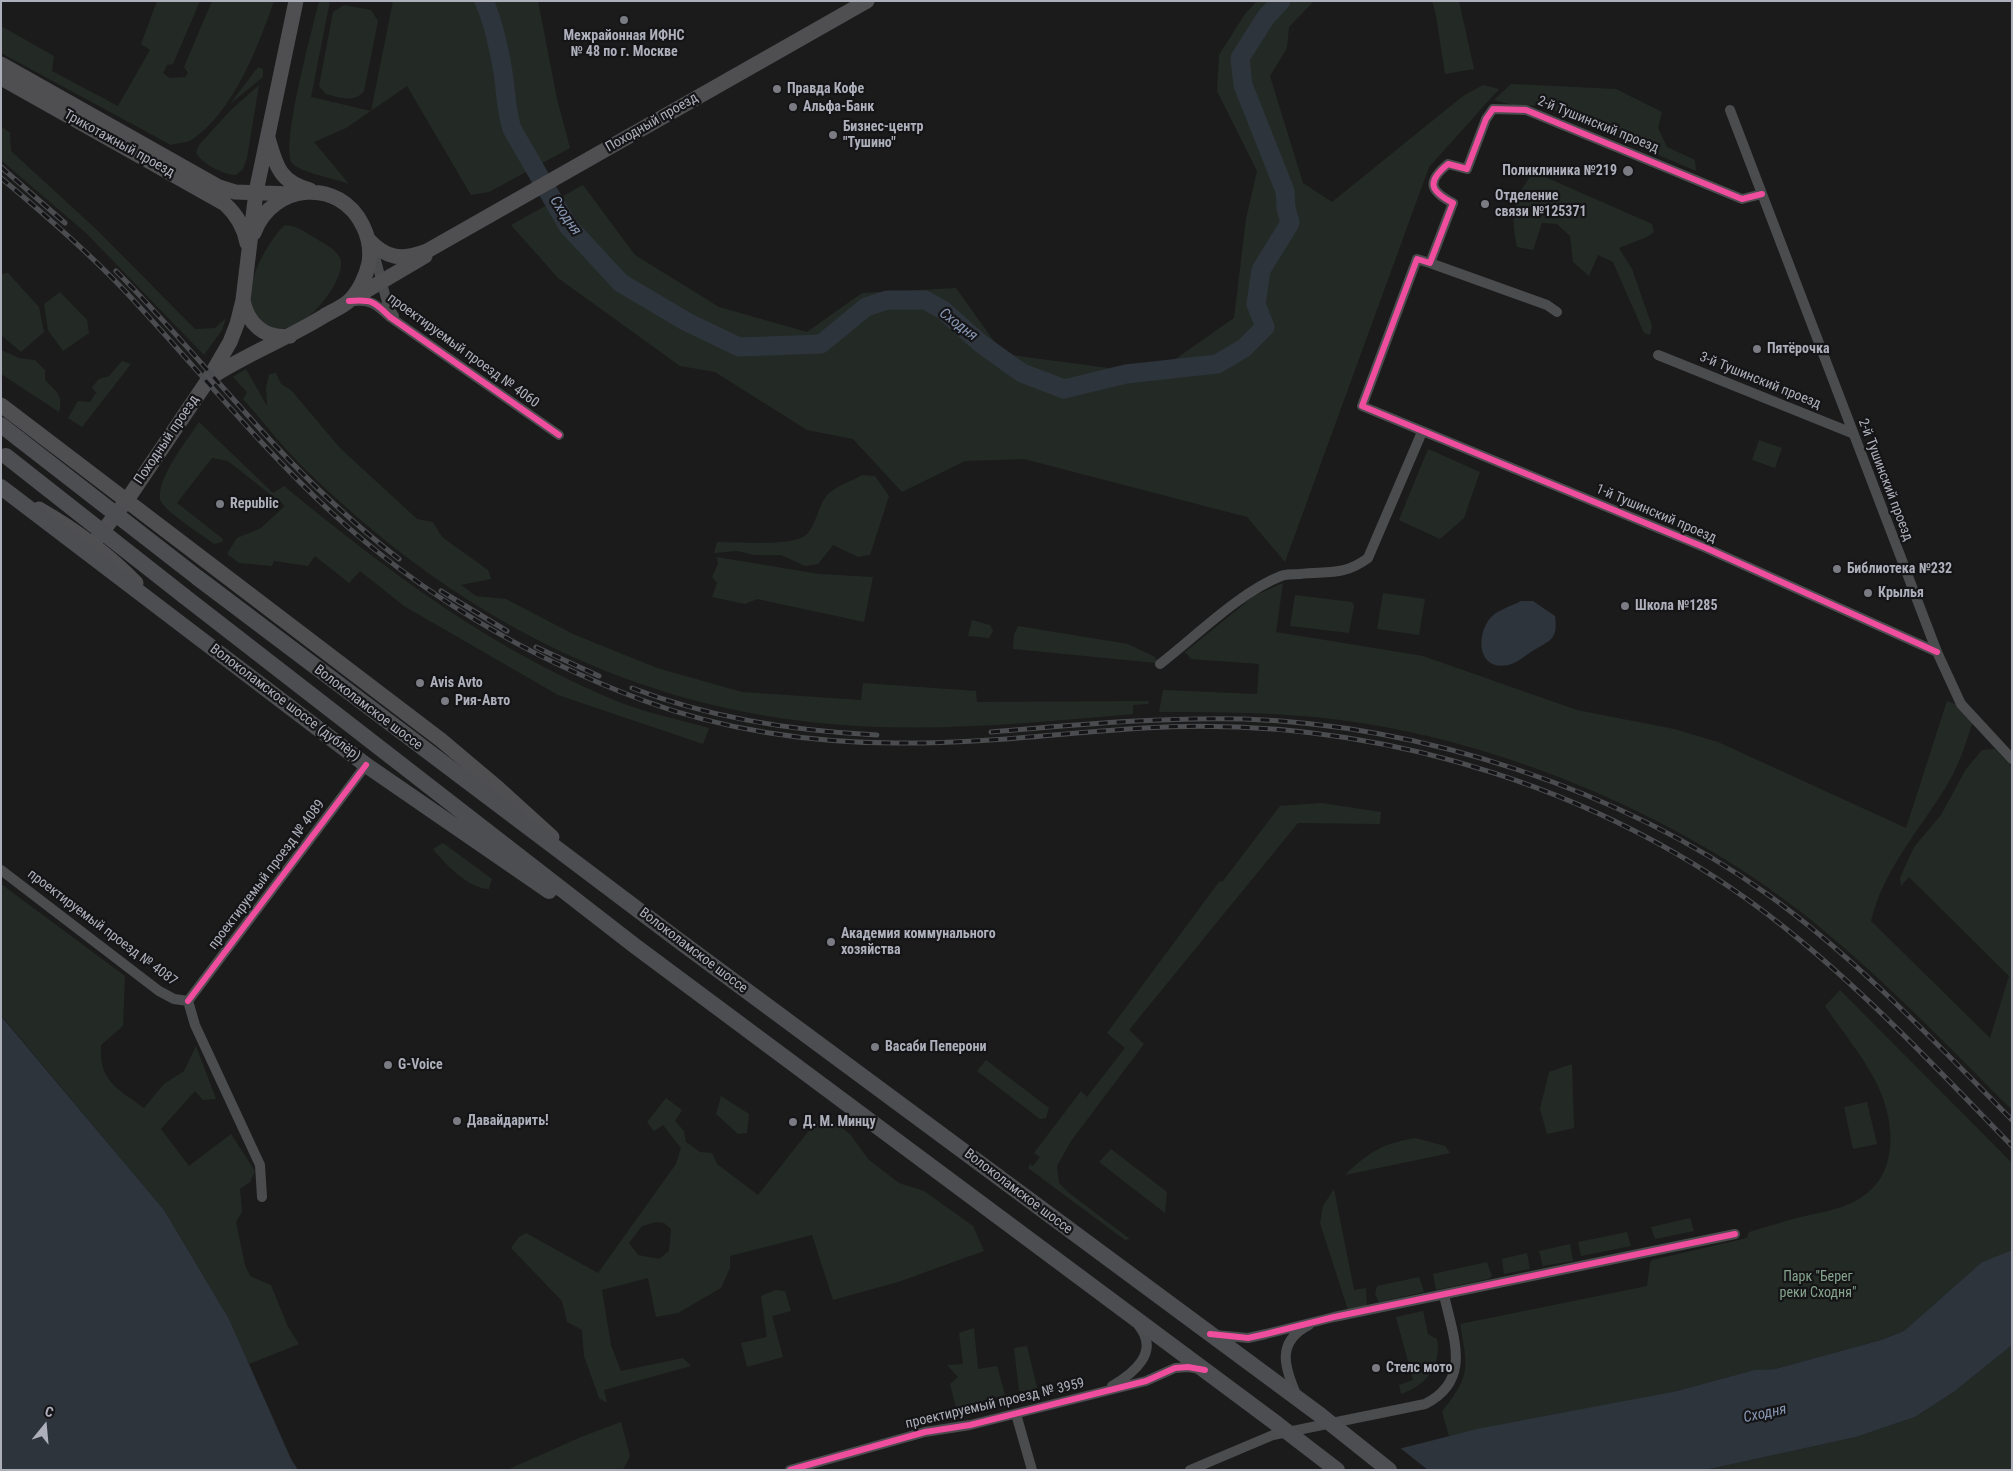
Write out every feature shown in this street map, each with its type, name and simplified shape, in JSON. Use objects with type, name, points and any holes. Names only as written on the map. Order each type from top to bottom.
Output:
[{"type":"main road","points":[[294,335],[275,336],[256,327],[248,318],[243,300],[256,192],[296,1]]},
{"type":"main road","name":"Походный проезд","points":[[368,239],[384,254],[402,257],[412,257],[438,246],[867,1]]},
{"type":"main road","name":"Трикотажный проезд","points":[[1,64],[224,189],[235,192],[256,192]]},
{"type":"main road","name":"Трикотажный проезд","points":[[1,78],[214,197],[236,214],[243,228],[248,252]]},
{"type":"main road","points":[[208,380],[226,368],[294,335],[349,301],[360,286],[369,262],[368,239],[358,216],[350,206],[340,200],[288,181],[276,163],[268,138]]},
{"type":"main road","points":[[256,192],[298,194],[318,192]]},
{"type":"main road","points":[[248,252],[255,230],[268,210],[281,200],[298,194]]},
{"type":"main road","name":"Походный проезд","points":[[349,301],[416,263],[438,246]]},
{"type":"main road","name":"Походный проезд","points":[[92,545],[127,500],[208,380],[230,342],[243,300]]},
{"type":"main road","points":[[1,405],[447,746],[498,788],[599,880]]},
{"type":"main road","name":"Волоколамское шоссе","points":[[1,425],[198,578],[599,880],[1320,1416],[1389,1470]]},
{"type":"main road","name":"Волоколамское шоссе","points":[[4,454],[627,940],[1337,1470]]},
{"type":"main road","points":[[5,490],[59,521],[92,545],[118,565],[159,608]]},
{"type":"main road","name":"Волоколамское шоссе (дублёр)","points":[[5,490],[366,765],[517,871],[627,940]]},
{"type":"street","name":"2-й Тушинский проезд","points":[[1430,263],[1453,203],[1438,195],[1434,186],[1436,174],[1448,164],[1467,169],[1486,118],[1492,109],[1526,110],[1742,198],[1762,194]]},
{"type":"street","name":"2-й Тушинский проезд","points":[[1730,110],[1937,652],[1961,704],[2012,759]]},
{"type":"street","name":"проектируемый проезд № 4060","points":[[368,239],[377,260],[388,306],[397,321]]},
{"type":"street","name":"1-й Тушинский проезд","points":[[1430,263],[1417,258],[1362,406],[1692,542],[1937,652]]},
{"type":"street","points":[[1430,263],[1547,305],[1557,312]]},
{"type":"street","name":"проектируемый проезд № 4060","points":[[349,301],[371,301],[523,411],[559,434]]},
{"type":"street","name":"3-й Тушинский проезд","points":[[1658,355],[1852,433]]},
{"type":"street","points":[[1160,664],[1247,595],[1282,575],[1319,572],[1337,573],[1354,568],[1368,558],[1422,432]]},
{"type":"street","name":"проектируемый проезд № 4089","points":[[188,1001],[366,765]]},
{"type":"street","name":"проектируемый проезд № 4087","points":[[1,870],[159,991],[174,999],[188,1001]]},
{"type":"street","points":[[188,1001],[195,1025],[260,1165],[262,1197]]},
{"type":"street","points":[[1210,1334],[1248,1338],[1318,1321],[1735,1234]]},
{"type":"street","points":[[1190,1470],[1273,1435],[1425,1404],[1437,1398],[1451,1382],[1457,1362],[1444,1295]]},
{"type":"street","name":"проектируемый проезд № 3959","points":[[1101,1392],[1128,1377],[1144,1360],[1146,1350],[1145,1336],[1129,1314]]},
{"type":"street","points":[[1298,1400],[1286,1370],[1286,1350],[1296,1334],[1318,1321]]},
{"type":"street","name":"проектируемый проезд № 3959","points":[[790,1470],[925,1432],[1016,1414],[1146,1381],[1175,1368],[1188,1367],[1205,1370]]},
{"type":"street","points":[[1016,1414],[1032,1470]]},
{"type":"green space","points":[[157,1],[200,1],[173,64],[167,65],[163,73],[170,78],[185,77],[188,73],[184,67],[212,1],[274,1],[252,57],[232,95],[208,127],[188,141],[171,145],[1,53],[1,26],[54,56],[52,71],[118,106],[150,50],[141,44]]},
{"type":"green space","points":[[319,1],[330,1],[311,97],[371,111],[346,128],[314,142],[349,184],[296,166],[292,163],[289,152],[294,111]]},
{"type":"green space","points":[[393,1],[538,1],[557,99],[570,148],[489,192],[471,195],[407,86],[371,111]]},
{"type":"green space","points":[[1257,1],[1314,1],[1289,27],[1287,48],[1270,76],[1303,183],[1332,202],[1463,96],[1483,85],[1499,89],[1429,167],[1285,562],[1247,517],[1024,459],[965,461],[902,492],[853,439],[807,430],[715,372],[680,366],[558,278],[511,225],[583,185],[635,255],[719,307],[807,332],[862,293],[956,288],[1003,354],[1154,374],[1234,318],[1246,219],[1257,171],[1217,91],[1219,55],[1245,14]]},
{"type":"green space","points":[[1432,1],[1459,1],[1474,69],[1445,74]]},
{"type":"green space","points":[[344,5],[371,10],[378,21],[364,91],[360,95],[351,98],[341,98],[326,94],[319,86],[333,12]]},
{"type":"green space","points":[[258,67],[263,69],[263,77],[230,104]]},
{"type":"green space","points":[[1511,84],[1616,89],[1662,112],[1658,128],[1667,147],[1695,160],[1696,171],[1544,106],[1513,105],[1494,100]]},
{"type":"green space","points":[[259,85],[247,158],[243,169],[236,175],[213,168],[198,156],[196,152],[199,145],[231,110]]},
{"type":"green space","points":[[1,126],[10,133],[11,151],[97,230],[195,329],[215,328],[226,318],[222,330],[204,355],[86,233],[1,160]]},
{"type":"green space","points":[[1543,176],[1652,224],[1654,232],[1647,237],[1619,248],[1632,269],[1652,326],[1650,335],[1644,333],[1613,262],[1598,255],[1589,276],[1573,262],[1570,236],[1557,224],[1542,223],[1533,250],[1517,247],[1514,228],[1516,202],[1530,177]]},
{"type":"green space","points":[[285,225],[302,230],[330,247],[340,258],[341,265],[336,281],[319,306],[302,321],[280,330],[265,324],[253,314],[250,309],[249,295],[255,273],[266,250]]},
{"type":"green space","points":[[8,273],[39,307],[44,332],[21,352],[1,335],[1,274]]},
{"type":"green space","points":[[60,292],[87,320],[89,333],[63,351],[48,330],[44,304]]},
{"type":"green space","points":[[1,350],[19,358],[35,360],[45,370],[45,380],[60,398],[59,412],[1,374]]},
{"type":"green space","points":[[122,361],[131,364],[82,427],[68,418],[78,401],[90,402],[96,393],[92,387],[99,379],[109,376]]},
{"type":"green space","points":[[246,369],[267,406],[266,388],[269,374],[276,373],[281,384],[291,390],[340,448],[417,519],[433,522],[442,537],[488,570],[491,579],[461,585],[476,596],[506,599],[573,634],[657,668],[742,692],[861,700],[863,683],[976,691],[977,702],[1149,701],[1148,704],[1133,705],[1133,714],[1055,721],[937,727],[897,728],[858,726],[819,723],[745,712],[674,694],[606,671],[541,642],[479,606],[419,566],[361,520],[298,462],[243,399],[247,392],[233,377]]},
{"type":"green space","points":[[199,422],[273,493],[284,486],[361,548],[482,632],[569,680],[625,705],[709,728],[703,744],[558,695],[404,606],[360,571],[349,583],[315,556],[308,566],[274,561],[272,566],[239,563],[227,554],[237,538],[261,528],[285,506],[228,461],[212,458],[177,503],[223,539],[222,542],[214,544],[166,508],[162,503],[160,495],[166,474]]},
{"type":"green space","points":[[1759,440],[1782,448],[1775,468],[1752,460]]},
{"type":"green space","points":[[1428,449],[1480,472],[1464,518],[1440,539],[1399,520]]},
{"type":"green space","points":[[862,475],[875,476],[889,496],[870,555],[858,557],[833,545],[818,564],[805,566],[781,555],[755,555],[737,551],[714,553],[717,542],[774,543],[803,537],[811,529],[828,494]]},
{"type":"green space","points":[[717,557],[819,574],[873,577],[864,622],[757,599],[745,604],[712,597],[717,583],[712,577],[718,564]]},
{"type":"green space","points":[[1283,583],[1276,632],[1423,656],[1577,710],[1674,729],[1718,742],[1906,828],[1947,701],[1958,705],[1973,721],[1959,762],[1937,802],[1894,867],[1877,902],[1871,921],[1990,1038],[2009,976],[1909,877],[1901,886],[1900,878],[1914,847],[1941,815],[1966,769],[1982,750],[1995,749],[2012,767],[2012,1110],[1883,983],[1801,912],[1752,876],[1698,843],[1642,813],[1583,787],[1522,764],[1461,745],[1400,730],[1295,715],[1159,712],[1163,690],[1257,694],[1259,664],[1191,659],[1185,652],[1254,596]]},
{"type":"green space","points":[[1383,593],[1425,599],[1419,635],[1377,629]]},
{"type":"green space","points":[[1295,595],[1352,602],[1354,606],[1349,633],[1290,626]]},
{"type":"green space","points":[[972,620],[990,625],[993,631],[989,638],[968,636]]},
{"type":"green space","points":[[1018,626],[1128,644],[1155,657],[1157,663],[1013,649],[1014,635]]},
{"type":"green space","points":[[1321,803],[1381,812],[1380,824],[1298,823],[1129,1030],[1144,1044],[1071,1141],[1057,1166],[1059,1183],[1069,1193],[1130,1239],[1125,1240],[1028,1168],[1030,1164],[1033,1166],[1040,1157],[1034,1153],[1081,1091],[1087,1097],[1125,1048],[1107,1033],[1219,882],[1223,881],[1280,806]]},
{"type":"green space","points":[[443,843],[492,879],[489,889],[474,885],[458,875],[444,862],[433,849]]},
{"type":"green space","points":[[1,884],[125,976],[123,1026],[101,1045],[103,1068],[118,1089],[144,1108],[164,1084],[184,1071],[196,1046],[216,1099],[203,1100],[195,1091],[161,1129],[189,1166],[231,1134],[255,1171],[250,1182],[240,1189],[242,1212],[236,1222],[245,1265],[250,1276],[271,1285],[288,1327],[299,1344],[249,1364],[229,1319],[164,1210],[1,1015]]},
{"type":"green space","name":"Парк \"Берег реки Сходня\"","points":[[1840,990],[2012,1163],[2012,1250],[1982,1262],[1904,1331],[1881,1340],[1775,1369],[1754,1370],[1677,1391],[1449,1436],[1442,1412],[1458,1389],[1465,1371],[1465,1352],[1460,1324],[1647,1286],[1652,1260],[1747,1238],[1749,1232],[1845,1206],[1859,1199],[1873,1188],[1882,1176],[1888,1161],[1890,1129],[1882,1097],[1871,1072],[1825,1006]]},
{"type":"green space","points":[[986,1060],[1049,1108],[1046,1118],[1040,1119],[977,1071]]},
{"type":"green space","points":[[1572,1064],[1574,1128],[1547,1134],[1540,1109],[1549,1072]]},
{"type":"green space","points":[[721,1096],[749,1114],[747,1133],[738,1134],[716,1114]]},
{"type":"green space","points":[[666,1098],[682,1110],[675,1121],[684,1131],[686,1142],[700,1152],[712,1153],[717,1164],[758,1195],[819,1118],[828,1118],[850,1134],[868,1159],[899,1183],[924,1191],[973,1226],[984,1251],[898,1282],[833,1300],[812,1235],[730,1256],[730,1268],[721,1288],[678,1313],[656,1317],[648,1278],[602,1290],[611,1345],[621,1371],[683,1358],[691,1366],[604,1390],[607,1403],[599,1398],[584,1356],[582,1330],[567,1322],[562,1301],[511,1248],[519,1237],[526,1233],[598,1273],[676,1164],[681,1148],[663,1125],[654,1131],[647,1122]],"holes":[[[656,1222],[664,1223],[671,1229],[669,1251],[659,1259],[638,1255],[629,1243],[642,1226]]]},
{"type":"green space","points":[[1867,1102],[1877,1144],[1853,1149],[1844,1107]]},
{"type":"green space","points":[[1415,1138],[1445,1146],[1450,1153],[1345,1175],[1361,1160],[1377,1150],[1394,1143]]},
{"type":"green space","points":[[1111,1149],[1167,1192],[1165,1213],[1099,1162]]},
{"type":"green space","points":[[1334,1189],[1354,1290],[1366,1288],[1367,1306],[1348,1310],[1320,1223],[1323,1206]]},
{"type":"green space","points":[[1690,1218],[1694,1231],[1655,1239],[1651,1227]]},
{"type":"green space","points":[[1627,1232],[1631,1246],[1581,1256],[1578,1242]]},
{"type":"green space","points":[[1570,1244],[1573,1261],[1543,1266],[1539,1251]]},
{"type":"green space","points":[[1527,1253],[1530,1269],[1504,1274],[1502,1259]]},
{"type":"green space","points":[[1487,1262],[1492,1276],[1488,1279],[1436,1290],[1433,1274]]},
{"type":"green space","points":[[1419,1277],[1424,1292],[1379,1302],[1375,1294],[1377,1286]]},
{"type":"green space","points":[[775,1290],[785,1291],[791,1311],[772,1316],[783,1357],[747,1367],[741,1343],[767,1337],[761,1296]]},
{"type":"green space","points":[[1423,1311],[1428,1334],[1437,1339],[1437,1358],[1430,1374],[1424,1380],[1401,1394],[1399,1385],[1413,1380],[1396,1317]]},
{"type":"green space","points":[[974,1328],[978,1369],[997,1366],[1005,1395],[956,1408],[950,1384],[958,1377],[947,1365],[963,1364],[959,1333]]},
{"type":"green space","points":[[2012,1345],[2012,1470],[1705,1470],[1856,1437],[1915,1417],[1955,1391]]},
{"type":"green space","points":[[1027,1346],[1038,1391],[1019,1391],[1014,1348]]},
{"type":"green space","points":[[621,1422],[630,1456],[623,1470],[507,1470],[581,1437]]},
{"type":"water","points":[[1521,601],[1533,601],[1555,616],[1556,629],[1552,638],[1545,644],[1515,663],[1498,666],[1491,663],[1483,652],[1481,644],[1484,628],[1495,614]]},
{"type":"water","points":[[1,1016],[164,1210],[229,1319],[291,1459],[298,1470],[1,1470]]},
{"type":"water","points":[[2012,1250],[2012,1345],[1955,1391],[1915,1417],[1856,1437],[1705,1470],[1316,1470],[1477,1429],[1677,1391],[1754,1370],[1775,1369],[1881,1340],[1904,1331],[1982,1262]]},
{"type":"pier","points":[[1399,1447],[1428,1470],[1313,1470],[1315,1467]]},
{"type":"waterway","name":"Сходня","points":[[484,1],[491,18],[498,45],[508,115],[512,129],[568,226],[621,283],[687,322],[739,347],[821,344],[866,307],[887,300],[925,300],[943,310],[980,343],[1022,373],[1064,389],[1126,374],[1217,364],[1244,348],[1265,327],[1256,304],[1261,270],[1290,223],[1286,208],[1285,191],[1243,85],[1240,58],[1266,17],[1281,1]]},
{"type":"railway","points":[[1,167],[65,223]]},
{"type":"railway","points":[[1,178],[109,274],[304,487],[332,513],[367,543],[440,597],[478,622],[558,664],[599,683],[672,710],[735,727],[800,737],[865,742],[928,743],[1144,728],[1232,727],[1320,734],[1407,749],[1493,773],[1576,804],[1655,842],[1731,888],[1801,941],[1856,989],[1909,1040],[2012,1146]]},
{"type":"railway","points":[[116,271],[253,422],[303,474],[334,504],[399,559]]},
{"type":"railway","points":[[441,591],[507,631]]},
{"type":"railway","points":[[536,647],[599,676]]},
{"type":"railway","points":[[632,688],[692,707],[753,721],[815,730],[877,735]]},
{"type":"railway","points":[[991,732],[1181,719],[1244,719],[1312,724],[1381,734],[1450,750],[1518,770],[1585,795],[1649,824],[1710,857],[1767,894],[1799,918],[1894,1002],[2012,1120]]},
{"type":"cycle path","points":[[1762,194],[1742,199],[1526,110],[1493,109],[1486,119],[1467,169],[1448,164],[1436,176],[1434,181],[1436,190],[1445,199],[1453,203],[1430,263],[1417,259],[1362,406],[1706,548],[1937,652]]},
{"type":"cycle path","points":[[349,301],[362,300],[376,304],[390,317],[559,435]]},
{"type":"cycle path","points":[[188,1001],[366,765]]},
{"type":"cycle path","points":[[1210,1334],[1248,1338],[1334,1317],[1735,1234]]},
{"type":"cycle path","points":[[790,1470],[925,1432],[970,1425],[1146,1381],[1175,1368],[1188,1367],[1205,1370]]},
{"type":"place","name":"Межрайонная ИФНС № 48 по г. Москве","points":[[624,20]]},
{"type":"place","name":"Правда Кофе","points":[[777,89]]},
{"type":"place","name":"Альфа-Банк","points":[[793,107]]},
{"type":"place","name":"Бизнес-центр \"Тушино\"","points":[[833,135]]},
{"type":"place","name":"Поликлиника №219","points":[[1628,171]]},
{"type":"place","name":"Отделение связи №125371","points":[[1485,204]]},
{"type":"place","name":"Пятёрочка","points":[[1757,349]]},
{"type":"place","name":"Republic","points":[[220,504]]},
{"type":"place","name":"Библиотека №232","points":[[1837,569]]},
{"type":"place","name":"Крылья","points":[[1868,593]]},
{"type":"place","name":"Школа №1285","points":[[1625,606]]},
{"type":"place","name":"Avis Avto","points":[[420,683]]},
{"type":"place","name":"Рия-Авто","points":[[445,701]]},
{"type":"place","name":"Академия коммунального хозяйства","points":[[831,942]]},
{"type":"place","name":"Васаби Пеперони","points":[[875,1047]]},
{"type":"place","name":"G-Voice","points":[[388,1065]]},
{"type":"place","name":"Давайдарить!","points":[[457,1121]]},
{"type":"place","name":"Д. М. Минцу","points":[[793,1122]]},
{"type":"place","name":"Стелс мото","points":[[1376,1368]]}]
